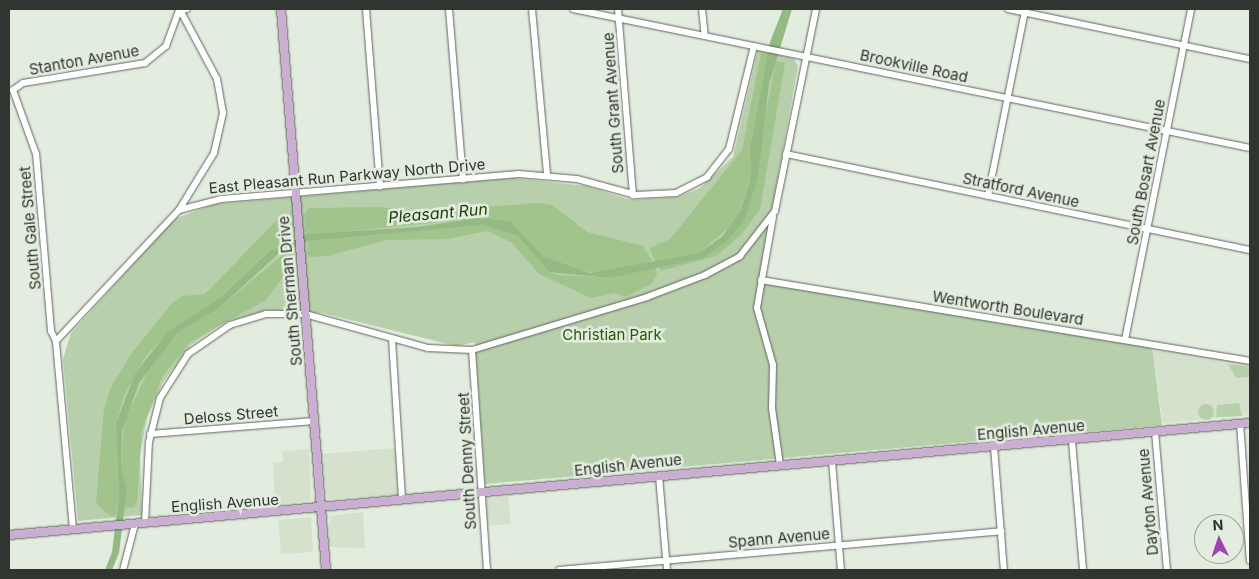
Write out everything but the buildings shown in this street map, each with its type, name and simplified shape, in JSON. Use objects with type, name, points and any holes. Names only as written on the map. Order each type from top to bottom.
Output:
[{"type":"main road","name":"South Sherman Drive","points":[[281,9],[326,570]]},
{"type":"main road","name":"English Avenue","points":[[9,535],[321,509],[1250,422]]},
{"type":"street","points":[[73,529],[56,341],[179,210],[214,153],[223,116],[217,79],[184,9]]},
{"type":"street","name":"Stanton Avenue","points":[[16,87],[146,62],[168,43],[184,9]]},
{"type":"street","points":[[366,9],[380,186]]},
{"type":"street","points":[[449,9],[463,179]]},
{"type":"street","points":[[532,9],[547,175]]},
{"type":"street","name":"Brookville Road","points":[[573,9],[1250,148]]},
{"type":"street","name":"South Grant Avenue","points":[[618,9],[633,195]]},
{"type":"street","points":[[702,9],[704,36]]},
{"type":"street","points":[[780,465],[772,408],[772,359],[757,310],[761,280],[816,9]]},
{"type":"street","points":[[1008,9],[1025,10],[1250,59]]},
{"type":"street","name":"South Bosart Avenue","points":[[1125,340],[1191,9]]},
{"type":"street","points":[[988,196],[1025,10]]},
{"type":"street","name":"East Pleasant Run Parkway North Drive","points":[[179,210],[213,200],[463,179],[547,175],[633,195],[680,192],[718,166],[733,139],[754,46]]},
{"type":"street","name":"South Gale Street","points":[[16,87],[12,93],[36,154],[51,331],[56,341]]},
{"type":"street","name":"Stratford Avenue","points":[[786,154],[1250,250]]},
{"type":"street","points":[[145,523],[150,434],[168,382],[205,339],[254,317],[305,314],[435,350],[472,350],[604,312],[705,276],[744,253],[775,211]]},
{"type":"street","name":"Wentworth Boulevard","points":[[761,280],[1250,361]]},
{"type":"street","points":[[392,339],[402,500]]},
{"type":"street","name":"South Denny Street","points":[[472,350],[486,570]]},
{"type":"street","name":"Deloss Street","points":[[150,434],[314,421]]},
{"type":"street","points":[[1240,424],[1250,561]]},
{"type":"street","name":"Dayton Avenue","points":[[1155,431],[1167,570]]},
{"type":"street","points":[[1072,440],[1083,570]]},
{"type":"street","points":[[994,447],[1004,570]]},
{"type":"street","points":[[832,461],[841,570]]},
{"type":"street","points":[[659,476],[667,570]]},
{"type":"street","points":[[124,570],[132,524]]},
{"type":"street","name":"Spann Avenue","points":[[559,570],[1000,531]]},
{"type":"shaded area","name":"Pleasant Run","points":[[783,9],[792,9],[769,84],[758,177],[745,220],[726,242],[703,258],[610,278],[549,272],[518,236],[484,225],[308,241],[278,254],[219,308],[177,333],[139,383],[122,431],[121,467],[127,489],[119,553],[112,570],[105,570],[112,552],[119,496],[116,423],[135,374],[168,331],[220,298],[269,251],[307,234],[419,227],[477,218],[510,221],[544,257],[590,273],[699,253],[723,236],[740,211],[751,178],[750,149],[770,42]]},
{"type":"shaded area","points":[[761,53],[768,54],[750,149],[751,178],[735,222],[699,253],[655,261],[650,248],[670,239],[742,150]]},
{"type":"shaded area","points":[[776,61],[785,63],[760,209],[742,234],[716,256],[661,271],[657,265],[684,262],[715,249],[745,220],[758,177],[759,148]]},
{"type":"shaded area","points":[[538,203],[552,205],[587,232],[643,246],[652,261],[608,273],[571,270],[544,257],[510,221],[477,218],[314,235],[306,234],[304,214],[309,208],[382,207],[416,212]]},
{"type":"shaded area","points":[[278,219],[283,220],[288,241],[268,251],[220,298],[172,328],[146,356],[124,396],[116,423],[119,496],[115,517],[109,515],[96,503],[104,409],[110,389],[131,354],[172,303],[182,296],[205,294]]},
{"type":"shaded area","points":[[484,225],[518,236],[549,272],[558,275],[610,278],[655,266],[657,275],[651,284],[626,297],[615,293],[591,298],[539,274],[512,243],[487,231],[447,239],[386,240],[328,256],[309,257],[307,252],[308,241]]},
{"type":"shaded area","points":[[292,247],[293,263],[266,300],[190,342],[162,377],[142,430],[137,502],[134,508],[122,507],[127,489],[121,467],[124,422],[154,358],[177,333],[219,308]]},
{"type":"shaded area","points":[[1152,348],[1250,364],[1250,415],[1163,423]]},
{"type":"shaded area","points":[[395,448],[399,495],[327,499],[321,454]]},
{"type":"shaded area","points":[[309,449],[311,500],[275,505],[273,463],[283,462],[282,451]]},
{"type":"shaded area","points":[[508,496],[511,524],[486,526],[484,499]]},
{"type":"shaded area","points":[[363,512],[365,548],[329,547],[330,516]]},
{"type":"shaded area","points":[[311,517],[313,552],[281,554],[278,520]]},
{"type":"green space","name":"Christian Park","points":[[758,50],[794,59],[798,66],[759,283],[1152,347],[1162,425],[485,484],[475,342],[456,346],[322,313],[267,310],[225,322],[191,345],[163,382],[147,418],[140,455],[142,515],[78,521],[63,359],[71,333],[174,219],[215,204],[513,178],[586,186],[631,200],[678,197],[700,188],[733,157]]},
{"type":"green space","points":[[1228,364],[1250,367],[1250,377],[1236,378]]},
{"type":"green space","points":[[1239,403],[1242,416],[1216,417],[1217,405]]},
{"type":"green space","points":[[1203,404],[1209,404],[1214,409],[1212,418],[1203,420],[1198,415],[1198,409]]}]
